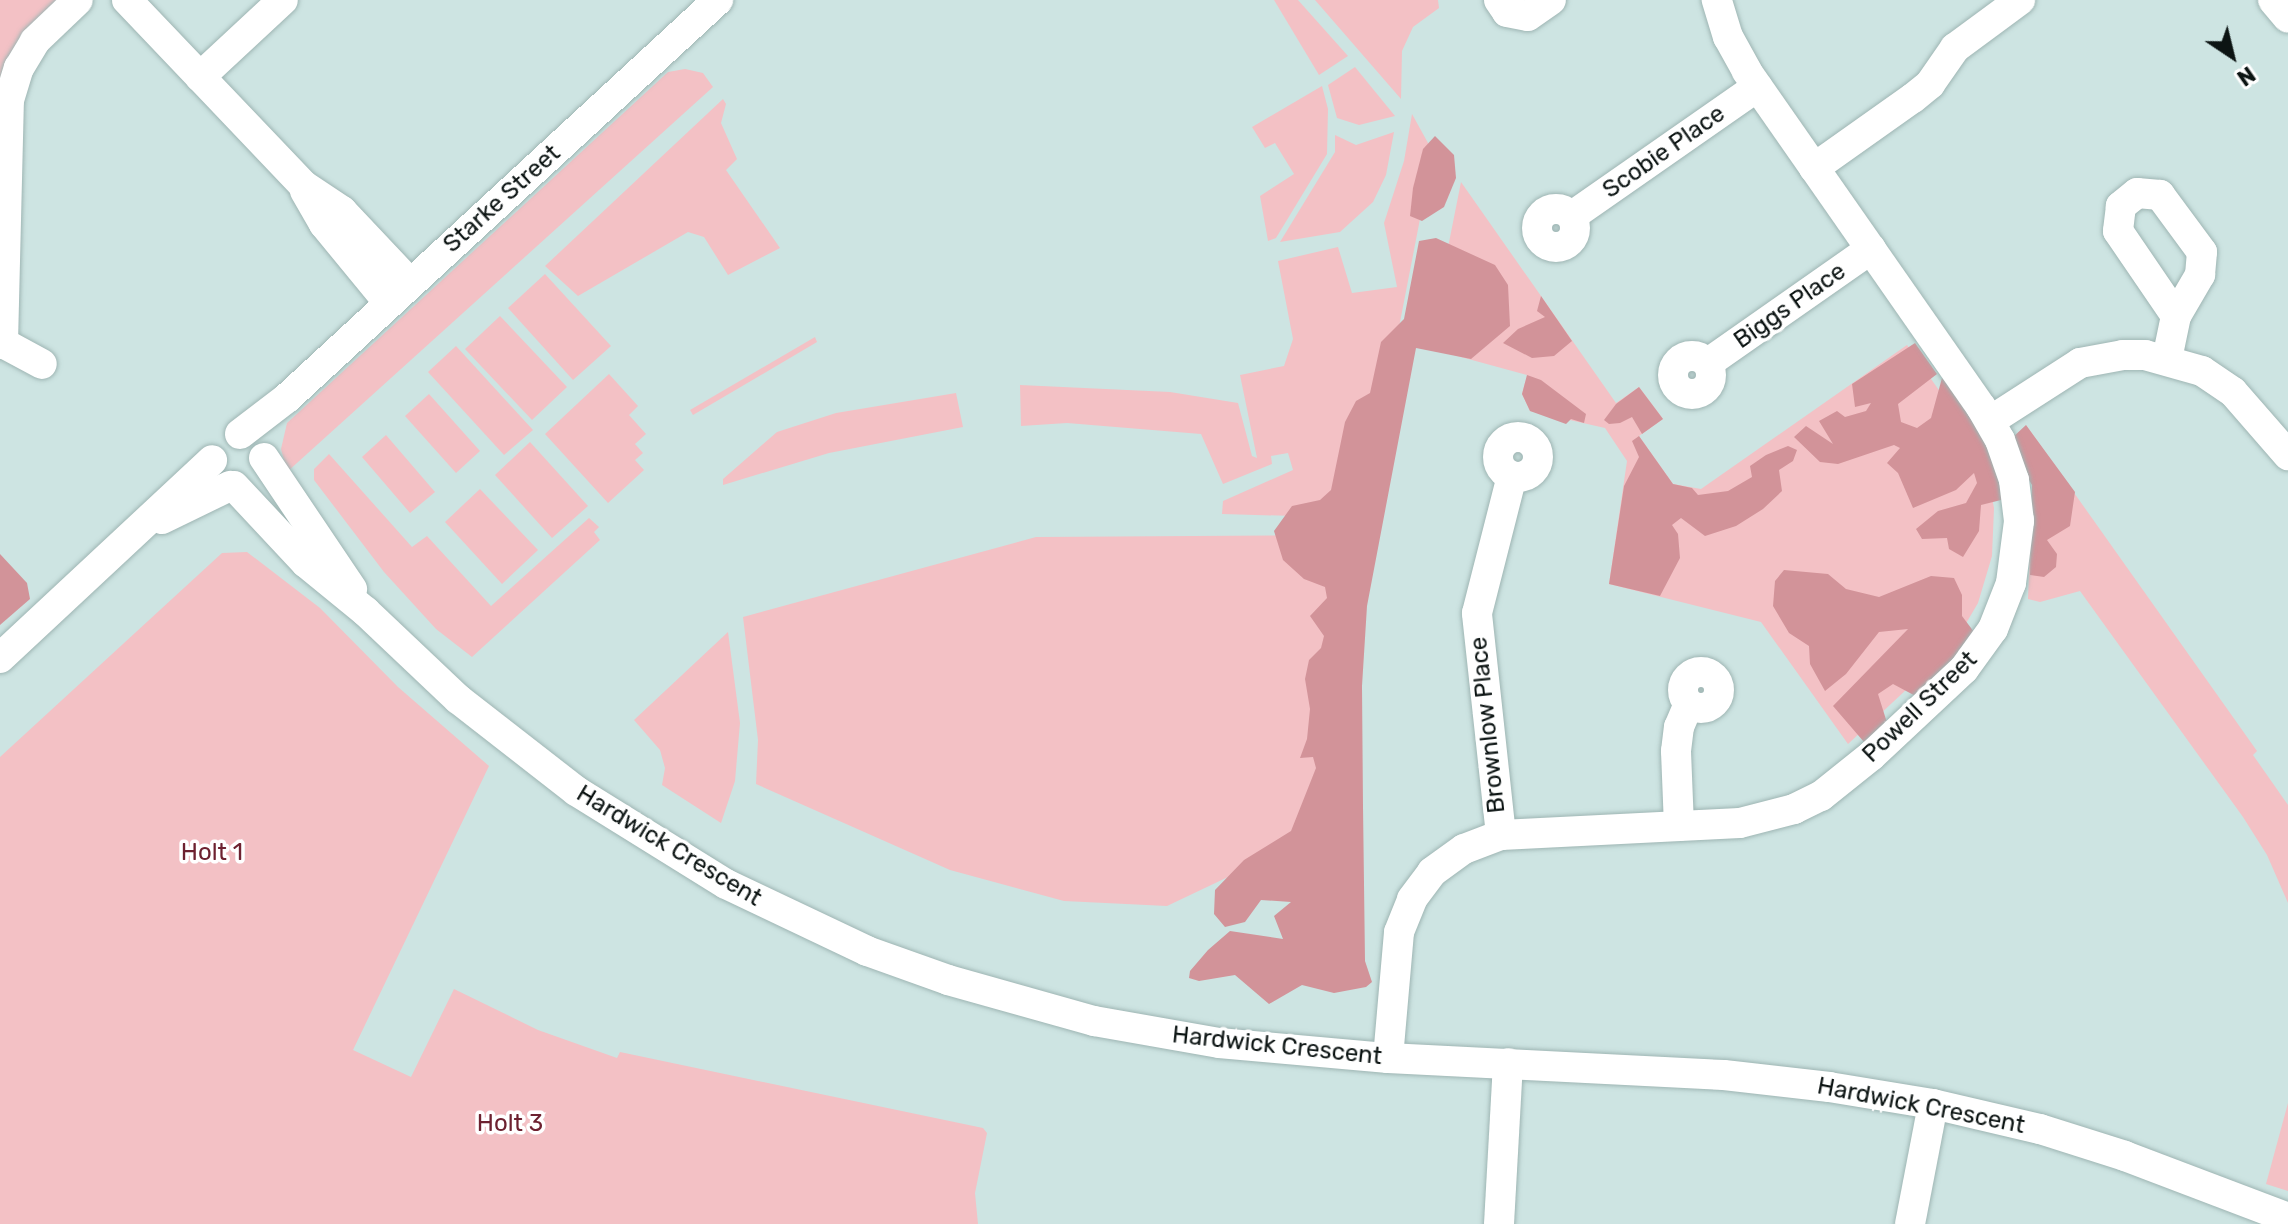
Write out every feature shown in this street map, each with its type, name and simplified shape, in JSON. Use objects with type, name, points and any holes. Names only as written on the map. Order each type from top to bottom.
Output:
[{"type":"street","points":[[42,364],[2,344],[9,100],[19,68],[35,41],[78,0]]},
{"type":"street","points":[[127,0],[303,185],[342,211],[398,292]]},
{"type":"street","points":[[200,77],[283,0]]},
{"type":"street","name":"Starke Street","points":[[255,447],[287,398],[398,292],[718,0]]},
{"type":"street","points":[[1499,0],[1507,12],[1528,16],[1551,0]]},
{"type":"street","name":"Powell Street","points":[[1388,1058],[1399,932],[1412,899],[1432,872],[1464,849],[1501,835],[1765,819],[1821,796],[1871,756],[1975,656],[1993,629],[2007,598],[2018,546],[2014,480],[1990,421],[1757,87],[1728,37],[1717,0]]},
{"type":"street","points":[[1814,168],[1913,98],[1930,84],[1955,48],[2020,0]]},
{"type":"street","points":[[2273,0],[2288,18]]},
{"type":"street","name":"Scobie Place","points":[[1572,216],[1757,87]]},
{"type":"street","name":"Biggs Place","points":[[1708,363],[1871,249]]},
{"type":"street","points":[[2167,359],[2176,316]]},
{"type":"street","points":[[1990,421],[2080,363],[2123,355],[2167,359],[2202,371],[2233,392],[2288,455]]},
{"type":"street","points":[[139,530],[232,486],[256,479],[255,447],[222,439],[215,446],[212,460],[214,472],[232,486]]},
{"type":"street","name":"Hardwick Crescent","points":[[255,447],[366,612]]},
{"type":"street","points":[[6,652],[212,460]]},
{"type":"street","name":"Brownlow Place","points":[[1501,835],[1477,613],[1512,476]]},
{"type":"street","name":"Hardwick Crescent","points":[[232,486],[306,563],[366,612],[458,699],[517,748],[623,823],[726,884],[867,951],[948,980],[1094,1021],[1219,1043],[1388,1058],[1724,1075],[1829,1087],[1933,1104],[2041,1129],[2211,1186],[2288,1218]]},
{"type":"street","points":[[1679,826],[1676,751],[1679,727],[1689,704]]},
{"type":"street","points":[[1499,1224],[1508,1063]]},
{"type":"street","points":[[1910,1224],[1933,1104]]},
{"type":"green space","points":[[0,0],[78,0],[46,30],[0,168]]},
{"type":"green space","points":[[1274,0],[1298,0],[1348,56],[1319,75]]},
{"type":"green space","points":[[1315,0],[1438,0],[1439,8],[1413,27],[1402,51],[1401,99]]},
{"type":"green space","points":[[1355,67],[1395,116],[1359,125],[1337,118],[1328,85]]},
{"type":"green space","points":[[685,69],[703,73],[713,87],[287,472],[281,449],[287,423],[668,72]]},
{"type":"green space","points":[[1322,86],[1328,109],[1327,154],[1276,238],[1268,241],[1260,196],[1294,174],[1275,143],[1265,148],[1252,127]]},
{"type":"green space","points":[[723,99],[726,104],[721,123],[737,159],[726,170],[780,248],[728,275],[704,237],[688,232],[578,296],[545,266]]},
{"type":"green space","points":[[1412,114],[1433,152],[1362,518],[1222,514],[1223,501],[1293,470],[1288,453],[1271,456],[1272,464],[1223,484],[1201,434],[1067,423],[1021,426],[1020,385],[1170,392],[1238,403],[1252,456],[1257,458],[1240,375],[1284,366],[1293,339],[1278,261],[1338,247],[1352,293],[1397,287],[1384,223],[1404,161]]},
{"type":"green space","points":[[1394,132],[1386,175],[1373,202],[1340,232],[1280,242],[1335,152],[1335,135],[1356,145]]},
{"type":"green space","points":[[1461,182],[1616,403],[1639,387],[1663,419],[1639,436],[1673,484],[1701,489],[1907,345],[1965,427],[1989,482],[1994,508],[1992,556],[1978,603],[1955,642],[1848,744],[1761,622],[1609,584],[1627,461],[1605,428],[1530,411],[1522,394],[1527,375],[1428,348]]},
{"type":"green space","points":[[545,274],[611,346],[573,380],[508,308]]},
{"type":"green space","points":[[500,316],[567,387],[532,420],[465,349]]},
{"type":"green space","points":[[815,337],[817,342],[693,415],[690,410]]},
{"type":"green space","points":[[456,346],[533,430],[504,455],[428,372]]},
{"type":"green space","points":[[609,374],[638,406],[629,415],[646,434],[635,444],[643,453],[635,460],[644,470],[608,503],[545,434]]},
{"type":"green space","points":[[956,393],[963,427],[829,453],[723,485],[723,479],[777,432],[836,413]]},
{"type":"green space","points":[[429,394],[480,451],[456,473],[405,416]]},
{"type":"green space","points":[[2026,425],[2257,751],[2253,755],[2288,805],[2288,903],[2267,855],[2243,817],[2080,591],[2040,602],[2028,599],[2032,485]]},
{"type":"green space","points":[[386,435],[435,492],[410,513],[362,457]]},
{"type":"green space","points":[[530,442],[588,506],[552,538],[495,475]]},
{"type":"green space","points":[[329,454],[412,547],[427,536],[491,606],[589,518],[599,527],[594,532],[600,540],[472,657],[436,629],[384,572],[314,480],[314,469]]},
{"type":"green space","points":[[480,489],[538,550],[502,584],[445,522]]},
{"type":"green space","points":[[1356,535],[1347,849],[1228,877],[1167,906],[1064,901],[950,870],[756,784],[758,740],[743,617],[1036,537]]},
{"type":"green space","name":"Holt 1","points":[[247,552],[320,608],[398,687],[489,766],[353,1050],[411,1077],[454,989],[538,1030],[617,1058],[620,1052],[983,1128],[987,1133],[975,1193],[978,1224],[0,1224],[0,757],[222,553]]},
{"type":"green space","points":[[728,632],[740,723],[735,781],[721,823],[662,785],[665,768],[660,750],[634,720]]},
{"type":"green space","points":[[2288,1103],[2288,1191],[2266,1184]]},
{"type":"shaded area","points":[[1435,136],[1454,155],[1456,178],[1444,207],[1422,221],[1410,216],[1413,188],[1423,149]]},
{"type":"shaded area","points":[[1436,238],[1495,265],[1508,285],[1510,326],[1471,359],[1416,348],[1367,606],[1362,686],[1365,961],[1372,982],[1366,987],[1334,993],[1302,985],[1269,1004],[1235,975],[1199,981],[1189,978],[1190,971],[1208,950],[1230,931],[1283,939],[1274,916],[1291,902],[1261,900],[1245,922],[1225,927],[1214,914],[1215,890],[1244,860],[1291,831],[1316,768],[1313,757],[1300,758],[1307,739],[1310,709],[1305,679],[1309,660],[1321,648],[1324,636],[1310,616],[1327,598],[1325,587],[1304,579],[1283,560],[1274,531],[1292,506],[1320,500],[1331,490],[1345,422],[1356,401],[1370,393],[1381,342],[1404,319],[1419,241]]},
{"type":"shaded area","points":[[1541,296],[1572,341],[1554,356],[1532,358],[1503,343],[1518,329],[1545,317],[1537,311]]},
{"type":"shaded area","points":[[1915,343],[1937,374],[1898,404],[1901,422],[1917,428],[1931,418],[1942,378],[1962,399],[1987,445],[2005,499],[1981,505],[1979,531],[1963,557],[1949,549],[1947,538],[1922,539],[1916,529],[1938,511],[1966,503],[1977,483],[1974,473],[1956,490],[1913,508],[1898,473],[1887,463],[1900,448],[1894,445],[1838,464],[1820,462],[1794,437],[1806,426],[1833,444],[1819,421],[1837,411],[1845,417],[1866,411],[1871,403],[1855,407],[1852,384]]},
{"type":"shaded area","points":[[1527,375],[1541,380],[1586,414],[1584,423],[1571,419],[1566,424],[1530,411],[1522,394]]},
{"type":"shaded area","points":[[1639,387],[1663,419],[1642,434],[1632,417],[1620,423],[1609,424],[1604,420],[1616,404]]},
{"type":"shaded area","points":[[2026,425],[2075,492],[2070,526],[2047,540],[2057,554],[2056,567],[2044,577],[2030,575],[2032,485],[2020,465],[2012,438]]},
{"type":"shaded area","points":[[1639,436],[1673,484],[1692,488],[1698,495],[1728,491],[1752,477],[1750,466],[1766,455],[1788,446],[1797,450],[1793,461],[1779,470],[1782,491],[1763,509],[1736,526],[1705,536],[1681,518],[1672,525],[1678,534],[1680,558],[1660,596],[1609,584],[1624,486],[1639,457],[1632,441]]},
{"type":"shaded area","points":[[0,554],[27,583],[30,599],[0,625]]},
{"type":"shaded area","points":[[1784,570],[1828,574],[1846,589],[1879,597],[1931,576],[1954,578],[1962,595],[1962,616],[1977,636],[1923,700],[1893,684],[1878,694],[1889,729],[1864,742],[1833,706],[1908,629],[1879,632],[1846,674],[1825,691],[1810,664],[1809,646],[1789,633],[1773,606],[1775,581]]},
{"type":"park label","name":"Holt 3","points":[[510,1124]]}]
